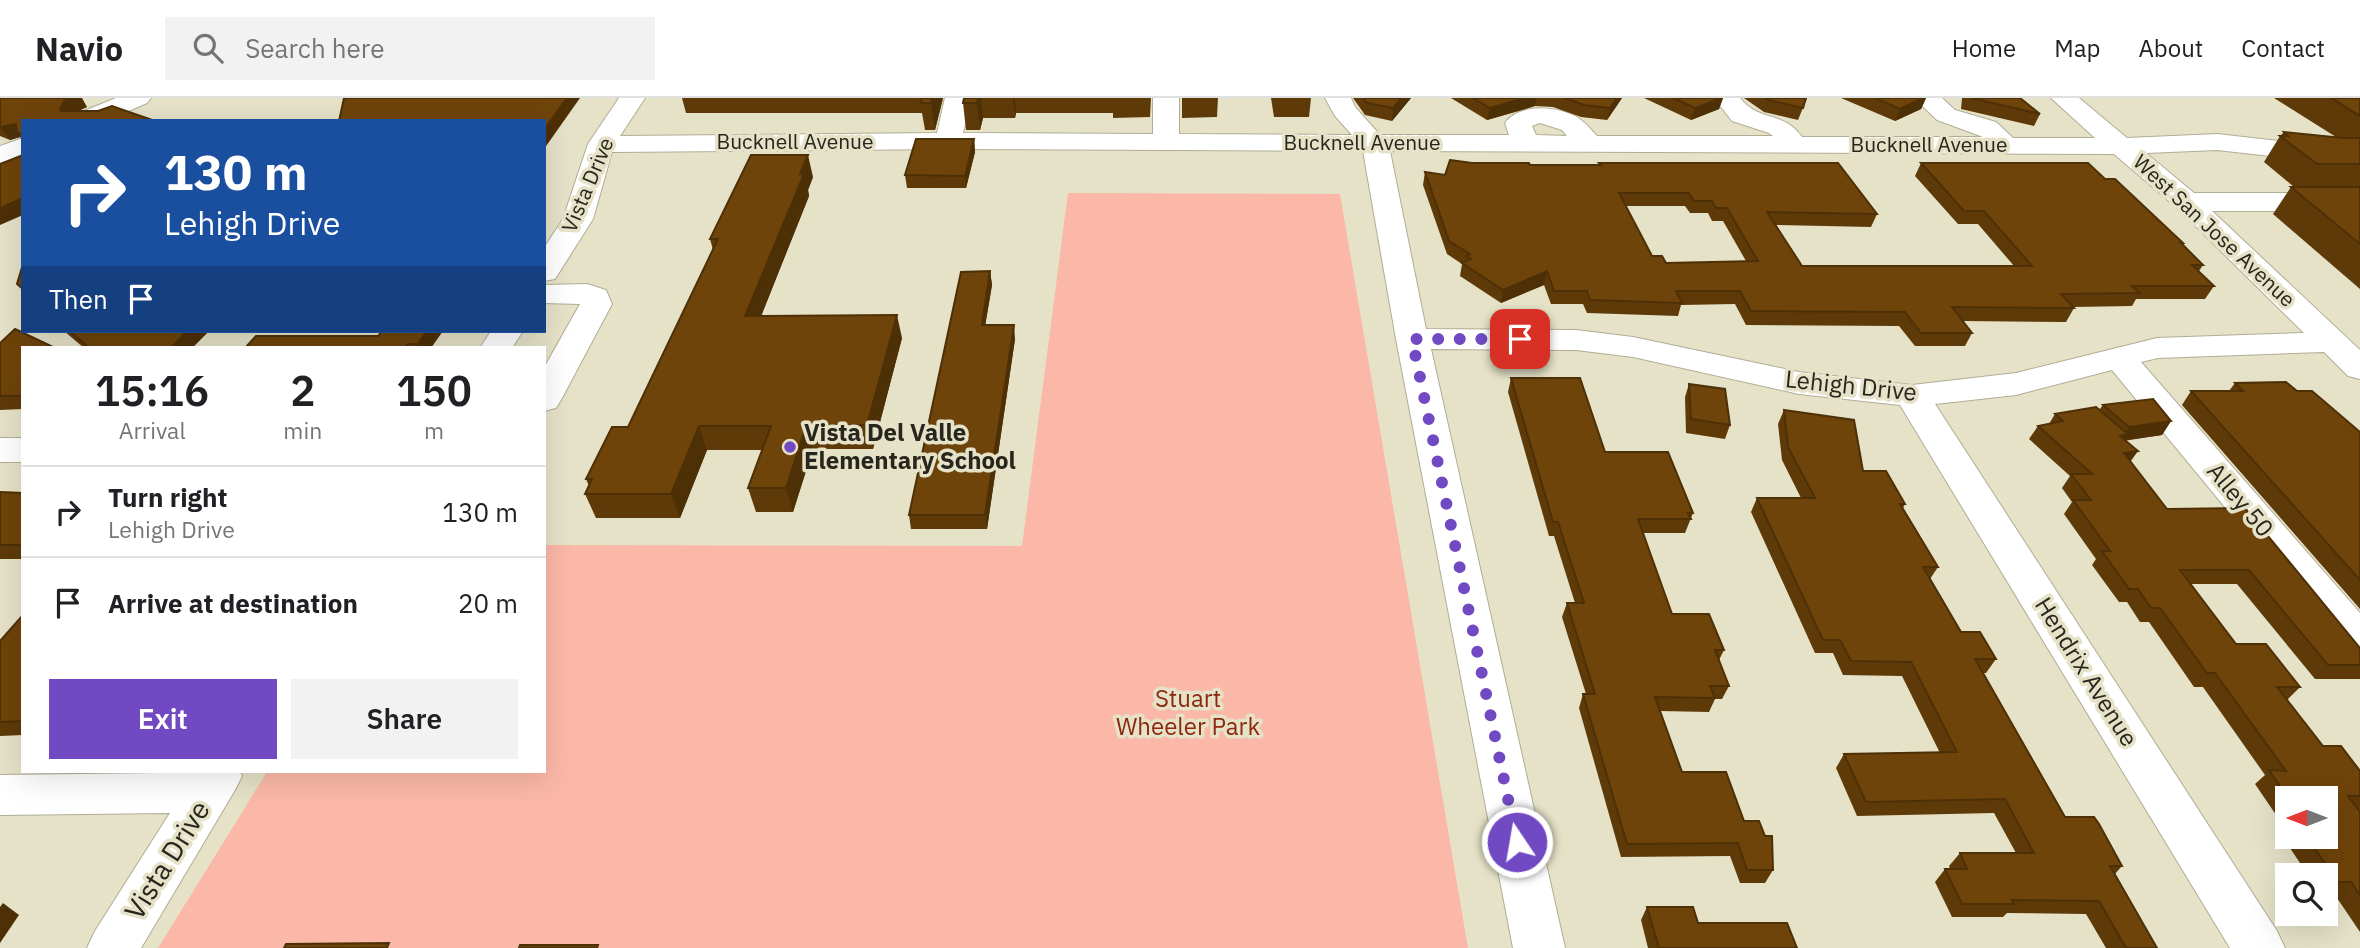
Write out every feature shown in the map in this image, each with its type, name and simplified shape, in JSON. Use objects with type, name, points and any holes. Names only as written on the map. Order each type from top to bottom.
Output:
[{"type":"street","points":[[88,119],[138,98]]},
{"type":"street","name":"Vista Drive","points":[[546,269],[578,219],[601,144],[632,98]]},
{"type":"street","points":[[948,141],[958,98]]},
{"type":"street","points":[[1166,98],[1166,142]]},
{"type":"street","points":[[1321,98],[1330,142]]},
{"type":"street","points":[[1338,98],[1341,110],[1364,129],[1373,142],[1539,948]]},
{"type":"street","name":"West San Jose Avenue","points":[[2064,98],[2187,202],[2360,369]]},
{"type":"street","points":[[1525,143],[1518,123],[1535,106],[1571,124],[1589,143]]},
{"type":"street","points":[[1943,145],[1931,125],[1936,106],[1987,128],[2008,145]]},
{"type":"street","points":[[1737,144],[1728,125],[1734,107],[1778,127],[1796,144]]},
{"type":"street","name":"Bucknell Avenue","points":[[601,144],[948,141],[2123,146],[2217,142],[2325,154],[2360,153]]},
{"type":"street","points":[[2200,143],[2245,178]]},
{"type":"street","points":[[0,155],[21,147]]},
{"type":"street","points":[[2187,202],[2347,202],[2360,222]]},
{"type":"street","points":[[546,219],[578,219]]},
{"type":"street","points":[[546,294],[587,293],[595,297],[596,304],[546,396]]},
{"type":"street","name":"Lehigh Drive","points":[[1412,339],[1576,340],[1622,345],[1800,383],[1912,396],[2016,384],[2157,348],[2331,342]]},
{"type":"street","name":"Alley 50","points":[[2120,358],[2360,642]]},
{"type":"street","name":"Hendrix Avenue","points":[[1912,396],[2259,948]]},
{"type":"street","points":[[0,450],[21,450]]},
{"type":"street","points":[[0,795],[216,782]]},
{"type":"street","name":"Vista Drive","points":[[113,948],[216,782]]},
{"type":"green space","name":"Stuart Wheeler Park","points":[[1068,193],[1340,194],[1468,948],[158,948],[266,773],[546,773],[546,545],[1022,546]]},
{"type":"building","points":[[0,98],[72,98],[64,101],[60,109],[62,111],[98,111],[112,106],[149,119],[21,119],[21,134],[17,133],[16,124],[0,127]]},
{"type":"building","points":[[344,98],[567,98],[546,127],[546,119],[339,119]]},
{"type":"building","points":[[922,98],[932,98],[931,103],[921,103]]},
{"type":"building","points":[[964,98],[978,98],[977,103],[963,103]]},
{"type":"building","points":[[1363,98],[1402,98],[1393,108],[1367,103]]},
{"type":"building","points":[[1473,98],[1524,98],[1490,108]]},
{"type":"building","points":[[1565,98],[1617,98],[1610,108],[1584,105]]},
{"type":"building","points":[[1673,98],[1721,98],[1695,108]]},
{"type":"building","points":[[1766,98],[1806,98],[1803,108]]},
{"type":"building","points":[[1875,98],[1923,98],[1900,109]]},
{"type":"building","points":[[1971,98],[2020,98],[2040,114]]},
{"type":"building","points":[[2331,98],[2360,98],[2360,116]]},
{"type":"building","points":[[2284,132],[2360,138],[2360,164],[2317,164],[2280,136],[2288,136]]},
{"type":"building","points":[[916,139],[974,139],[965,176],[905,175]]},
{"type":"building","points":[[751,155],[808,155],[800,174],[804,174],[745,316],[897,315],[867,425],[806,426],[786,488],[748,488],[771,426],[699,426],[671,494],[585,494],[592,479],[586,479],[612,427],[628,427],[718,239],[710,239]]},
{"type":"building","points":[[21,156],[21,199],[0,208],[0,164]]},
{"type":"building","points":[[1450,160],[1530,165],[1838,163],[1877,214],[1767,212],[1802,266],[2032,266],[1984,211],[1964,211],[1921,163],[2088,163],[2105,179],[2115,179],[2183,243],[2203,265],[2192,265],[2214,286],[2132,286],[2140,293],[2061,294],[2074,308],[1952,307],[1972,333],[1921,333],[1905,312],[1751,311],[1740,291],[1676,291],[1682,303],[1590,300],[1587,291],[1554,291],[1547,271],[1503,290],[1462,263],[1471,259],[1467,256],[1470,254],[1449,241],[1425,172],[1445,175]],"holes":[[[1619,193],[1689,193],[1694,201],[1712,201],[1716,208],[1727,208],[1758,261],[1666,263],[1662,256],[1652,256]]]},
{"type":"building","points":[[2291,187],[2360,187],[2360,244]]},
{"type":"building","points":[[21,271],[21,287],[17,284]]},
{"type":"building","points":[[990,271],[982,325],[1014,325],[985,515],[909,515],[961,272]]},
{"type":"building","points":[[15,329],[51,346],[21,346],[21,396],[0,396],[0,343]]},
{"type":"building","points":[[72,333],[185,333],[173,346],[87,346]]},
{"type":"building","points":[[380,333],[426,333],[418,344],[406,346],[247,346],[256,336],[378,336]]},
{"type":"building","points":[[1511,378],[1580,378],[1605,452],[1668,452],[1693,513],[1688,513],[1691,519],[1638,519],[1672,614],[1709,614],[1724,650],[1715,650],[1729,686],[1710,686],[1715,698],[1655,697],[1682,772],[1726,772],[1744,821],[1759,821],[1765,836],[1772,836],[1773,870],[1747,870],[1738,843],[1627,844],[1583,694],[1595,694],[1567,603],[1584,603],[1558,522],[1553,522]]},
{"type":"building","points":[[2286,382],[2297,391],[2312,391],[2360,432],[2360,580],[2191,391],[2243,391],[2235,383]]},
{"type":"building","points":[[1689,384],[1725,389],[1730,425],[1691,419]]},
{"type":"building","points":[[2153,399],[2171,421],[2129,427],[2103,405]]},
{"type":"building","points":[[2096,407],[2128,434],[2120,436],[2138,451],[2124,453],[2167,509],[2245,508],[2360,648],[2360,665],[2328,665],[2249,570],[2180,570],[2236,644],[2266,644],[2300,687],[2277,687],[2323,746],[2341,746],[2360,771],[2360,796],[2348,796],[2360,812],[2360,895],[2351,882],[2338,882],[2338,863],[2325,863],[2315,849],[2338,849],[2338,786],[2280,786],[2269,770],[2286,771],[2215,673],[2207,673],[2160,608],[2151,608],[2138,589],[2129,589],[2102,551],[2110,551],[2073,500],[2091,500],[2071,474],[2092,474],[2038,426],[2063,421],[2055,414]]},
{"type":"building","points":[[1784,410],[1854,420],[1863,471],[1886,471],[1905,504],[1900,504],[1938,567],[1923,567],[1961,632],[1980,632],[1996,659],[1975,659],[2065,817],[2094,817],[2099,824],[2122,866],[2110,866],[2157,948],[2126,948],[2099,901],[2012,900],[2014,904],[1962,904],[1945,869],[1967,869],[1960,853],[2034,853],[2005,799],[1866,802],[1844,754],[1957,752],[1911,662],[1851,661],[1840,640],[1823,640],[1757,498],[1815,498],[1788,447]]},
{"type":"building","points":[[0,492],[21,493],[21,545],[0,545]]},
{"type":"building","points":[[21,617],[21,721],[0,722],[0,641]]},
{"type":"building","points":[[1647,907],[1693,907],[1698,923],[1787,923],[1797,948],[1659,948]]},
{"type":"building","points":[[389,943],[387,948],[284,948],[286,944]]},
{"type":"building","points":[[520,945],[598,945],[597,948],[519,948]]},
{"type":"place","name":"Vista Del Valle Elementary School","points":[[790,447]]},
{"type":"route","points":[[1517,842],[1412,339],[1520,339]]}]
